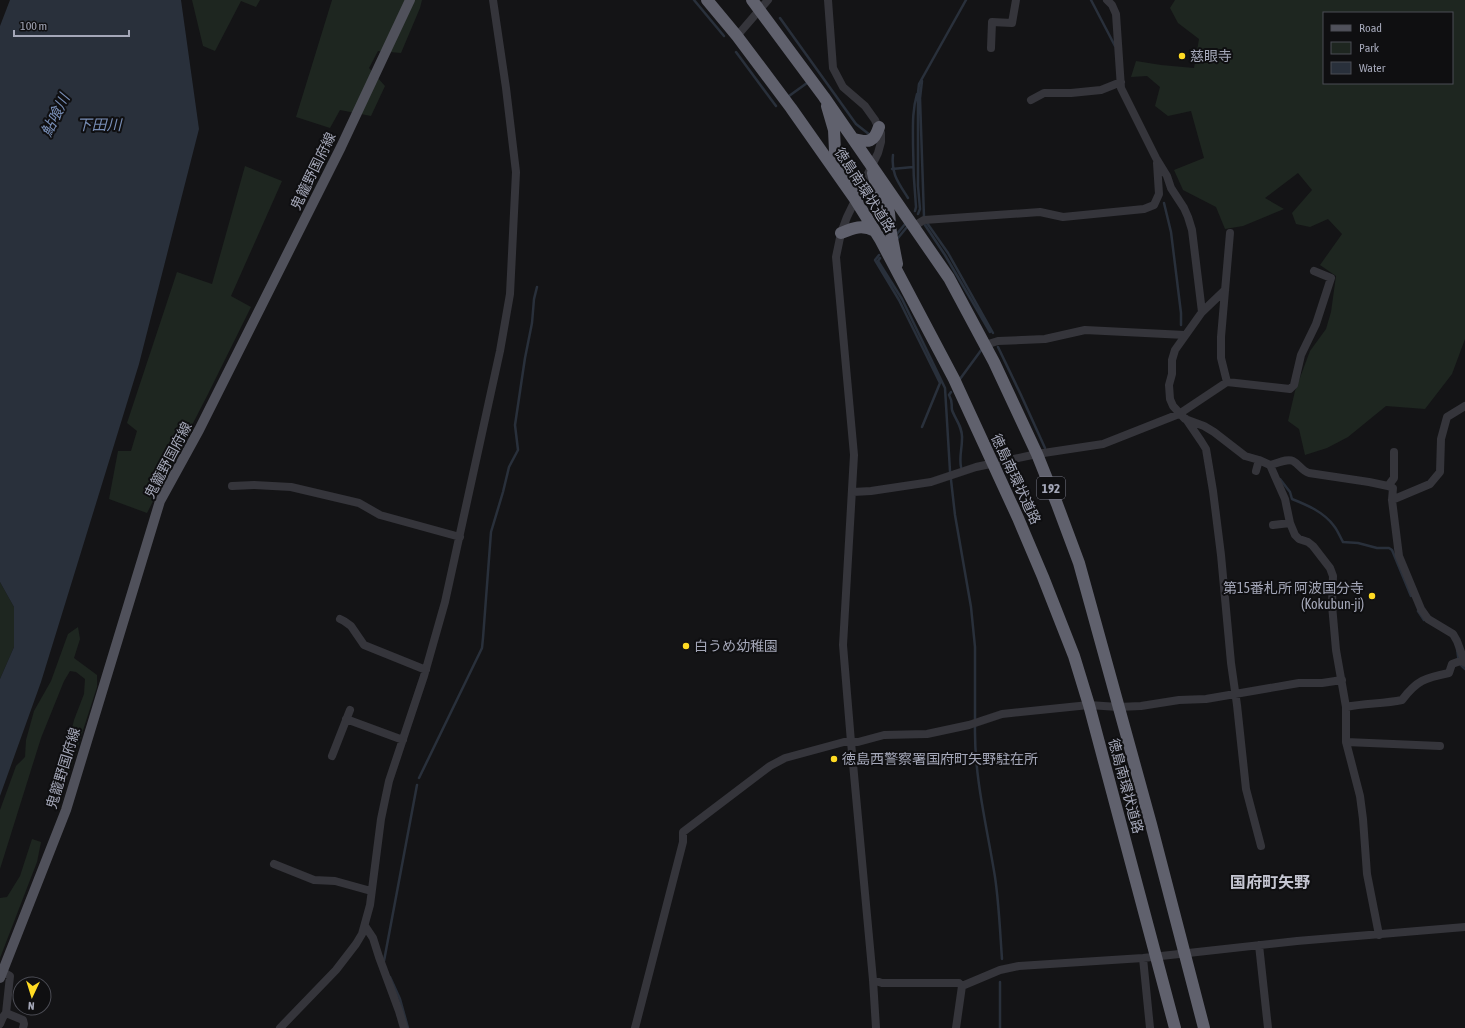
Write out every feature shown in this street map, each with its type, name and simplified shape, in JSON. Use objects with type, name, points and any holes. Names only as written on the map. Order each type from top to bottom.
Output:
[{"type":"highway","name":"徳島南環状道路","points":[[707,0],[737,36],[791,108],[855,199],[875,231],[954,379],[1018,518],[1074,656],[1089,705],[1176,1028]]},
{"type":"highway","name":"徳島南環状道路","points":[[752,0],[854,139],[949,278],[985,345],[1037,454],[1079,564],[1204,1028]]},
{"type":"highway","points":[[824,97],[834,130],[835,150],[850,175],[855,199]]},
{"type":"highway","points":[[854,139],[866,142],[871,140],[876,136],[879,127]]},
{"type":"highway","points":[[871,166],[877,189],[886,204],[889,213],[891,233],[899,275]]},
{"type":"highway","points":[[841,233],[857,227],[869,228],[875,231]]},
{"type":"main road","name":"鬼籠野国府線","points":[[1,975],[66,810],[160,501],[199,430],[338,154],[410,0]]},
{"type":"street","points":[[280,1028],[350,954],[365,926],[370,905],[381,819],[389,781],[426,670],[445,602],[500,351],[510,294],[516,172],[506,88],[492,0]]},
{"type":"street","points":[[737,36],[768,0]]},
{"type":"street","points":[[828,0],[833,68],[843,87],[865,106],[875,120],[881,134],[881,142],[841,233],[836,257],[854,455],[843,645],[876,1028]]},
{"type":"street","points":[[990,48],[992,22],[1012,23],[1016,0]]},
{"type":"street","points":[[1107,0],[1115,10],[1121,88],[1156,158],[1167,176],[1170,188],[1184,208],[1192,230],[1202,312]]},
{"type":"street","points":[[1031,100],[1044,93],[1071,93],[1101,90],[1121,82]]},
{"type":"street","points":[[914,226],[924,220],[1040,212],[1063,217],[1144,209],[1154,205],[1159,194],[1156,158]]},
{"type":"street","points":[[1227,382],[1221,358],[1224,290],[1230,234]]},
{"type":"street","points":[[853,492],[871,491],[931,482],[976,467],[1037,454],[1103,444],[1182,416],[1227,382],[1290,389],[1294,385],[1301,355],[1316,324],[1331,278],[1314,271]]},
{"type":"street","points":[[1224,290],[1202,312],[1175,350],[1172,360],[1172,374],[1169,385],[1170,399],[1173,406],[1201,440],[1206,449],[1213,491],[1246,789],[1261,846]]},
{"type":"street","points":[[985,345],[998,341],[1045,339],[1085,330],[1185,335]]},
{"type":"street","points":[[1392,500],[1430,484],[1437,476],[1440,472],[1441,439],[1447,417],[1465,406]]},
{"type":"street","points":[[1182,416],[1214,432],[1244,456],[1270,465],[1288,460],[1293,461],[1309,473],[1388,486],[1392,488],[1392,500],[1399,556],[1421,609],[1428,619],[1453,634],[1459,646],[1461,662],[1452,664],[1449,673],[1420,681],[1402,700],[1378,704],[1366,703],[1346,707]]},
{"type":"street","points":[[1388,486],[1394,478],[1394,452]]},
{"type":"street","points":[[1256,471],[1259,460]]},
{"type":"street","points":[[1270,465],[1285,499],[1290,523],[1295,535],[1299,539],[1313,546],[1330,568],[1333,576],[1332,605],[1336,650],[1346,707],[1346,742],[1360,796],[1367,874],[1379,935]]},
{"type":"street","points":[[232,486],[254,484],[291,487],[359,503],[380,515],[460,537]]},
{"type":"street","points":[[1272,526],[1290,523]]},
{"type":"street","points":[[340,619],[351,626],[364,645],[426,670]]},
{"type":"street","points":[[635,1028],[683,842],[684,832],[770,766],[785,758],[844,742],[858,742],[884,735],[927,734],[975,723],[1002,714],[1089,705],[1141,706],[1180,700],[1206,699],[1299,683],[1322,683],[1342,680]]},
{"type":"street","points":[[332,756],[350,710]]},
{"type":"street","points":[[346,719],[403,740]]},
{"type":"street","points":[[1346,742],[1440,746]]},
{"type":"street","points":[[274,864],[314,880],[334,881],[372,891]]},
{"type":"street","points":[[365,926],[373,938],[404,1028]]},
{"type":"street","points":[[962,986],[1000,970],[1019,966],[1142,958],[1259,945],[1465,927]]},
{"type":"street","points":[[1259,945],[1268,1028]]},
{"type":"street","points":[[1142,958],[1150,1028]]},
{"type":"street","points":[[0,1024],[6,1014],[10,976],[1,975]]},
{"type":"street","points":[[873,980],[882,983],[959,983],[962,986]]},
{"type":"street","points":[[956,1028],[962,986]]},
{"type":"street","points":[[6,1014],[23,1020],[23,1028]]},
{"type":"green space","points":[[192,0],[260,0],[256,7],[241,1],[215,51],[203,46]]},
{"type":"green space","points":[[332,0],[422,0],[401,53],[378,51],[369,68],[385,86],[371,116],[340,110],[330,128],[296,117]]},
{"type":"green space","points":[[1175,0],[1465,0],[1465,339],[1452,374],[1425,409],[1386,406],[1348,437],[1327,448],[1305,455],[1299,429],[1288,421],[1295,391],[1310,351],[1326,329],[1331,312],[1336,276],[1320,265],[1342,234],[1328,219],[1310,227],[1296,224],[1292,213],[1312,190],[1298,173],[1265,198],[1284,209],[1243,226],[1225,229],[1216,207],[1183,190],[1174,170],[1204,158],[1191,111],[1168,116],[1155,106],[1160,87],[1147,76],[1131,77],[1136,61],[1194,68],[1199,39],[1178,23],[1170,8]]},
{"type":"green space","points":[[245,166],[282,181],[231,296],[251,307],[147,513],[109,499],[118,451],[131,451],[137,431],[127,423],[177,272],[212,284]]},
{"type":"green space","points":[[0,582],[14,607],[14,647],[0,679]]},
{"type":"green space","points":[[78,627],[80,639],[74,658],[97,675],[97,687],[67,780],[60,779],[74,720],[84,694],[85,679],[76,672],[70,671],[64,681],[41,738],[0,869],[0,810],[16,766],[25,757],[26,740],[34,711],[51,681],[68,634]]},
{"type":"green space","points":[[32,839],[41,842],[37,862],[0,958],[0,898],[7,897],[20,876]]},
{"type":"water","name":"下田川","points":[[10,0],[181,0],[199,129],[139,364],[41,682],[0,796],[0,679],[14,647],[14,607],[0,582],[0,26]]},
{"type":"waterway","points":[[694,0],[724,36]]},
{"type":"waterway","points":[[918,214],[920,209],[918,186],[919,84],[966,0]]},
{"type":"waterway","points":[[1091,0],[1115,46]]},
{"type":"waterway","points":[[780,18],[856,124],[870,135]]},
{"type":"waterway","points":[[736,52],[776,106]]},
{"type":"waterway","points":[[922,81],[920,98],[924,217]]},
{"type":"waterway","points":[[789,96],[807,83]]},
{"type":"waterway","points":[[915,211],[913,125],[914,107],[917,94]]},
{"type":"waterway","points":[[893,155],[894,173],[908,198]]},
{"type":"waterway","points":[[892,169],[913,167]]},
{"type":"waterway","points":[[1164,203],[1171,232],[1181,313],[1181,325]]},
{"type":"waterway","points":[[879,223],[886,217]]},
{"type":"waterway","points":[[927,223],[948,253],[993,333]]},
{"type":"waterway","points":[[896,235],[905,224]]},
{"type":"waterway","points":[[925,225],[945,255],[990,332]]},
{"type":"waterway","points":[[898,238],[907,227]]},
{"type":"waterway","points":[[879,255],[875,260],[899,300],[940,383],[922,427]]},
{"type":"waterway","points":[[880,258],[878,261],[902,299],[945,388],[950,471],[955,515],[971,607],[975,647],[975,721]]},
{"type":"waterway","points":[[419,778],[482,648],[491,532],[509,467],[518,450],[515,425],[537,287]]},
{"type":"waterway","points":[[998,347],[1045,448]]},
{"type":"waterway","points":[[960,379],[982,349]]},
{"type":"waterway","points":[[951,392],[949,395],[952,410],[962,435],[960,460],[961,467]]},
{"type":"waterway","points":[[1280,479],[1290,492],[1292,499],[1309,506],[1330,521],[1343,542],[1358,543],[1377,548],[1389,548],[1392,550],[1411,596]]},
{"type":"waterway","points":[[1418,611],[1424,620]]},
{"type":"waterway","points":[[1457,649],[1459,663],[1465,669]]},
{"type":"waterway","points":[[975,726],[975,745],[979,783],[996,887],[1002,959]]},
{"type":"waterway","points":[[384,961],[417,785]]},
{"type":"waterway","points":[[390,977],[400,999],[408,1028]]},
{"type":"waterway","points":[[1000,982],[1000,1028]]},
{"type":"place","name":"慈眼寺","points":[[1182,56]]},
{"type":"place","name":"第15番札所 阿波国分寺 (Kokubun-ji)","points":[[1372,596]]},
{"type":"place","name":"白うめ幼稚園","points":[[686,646]]},
{"type":"place","name":"徳島西警察署国府町矢野駐在所","points":[[834,759]]},
{"type":"district","name":"国府町矢野","points":[[1270,882]]},
{"type":"water label","name":"鮎喰川","points":[[55,115]]}]
